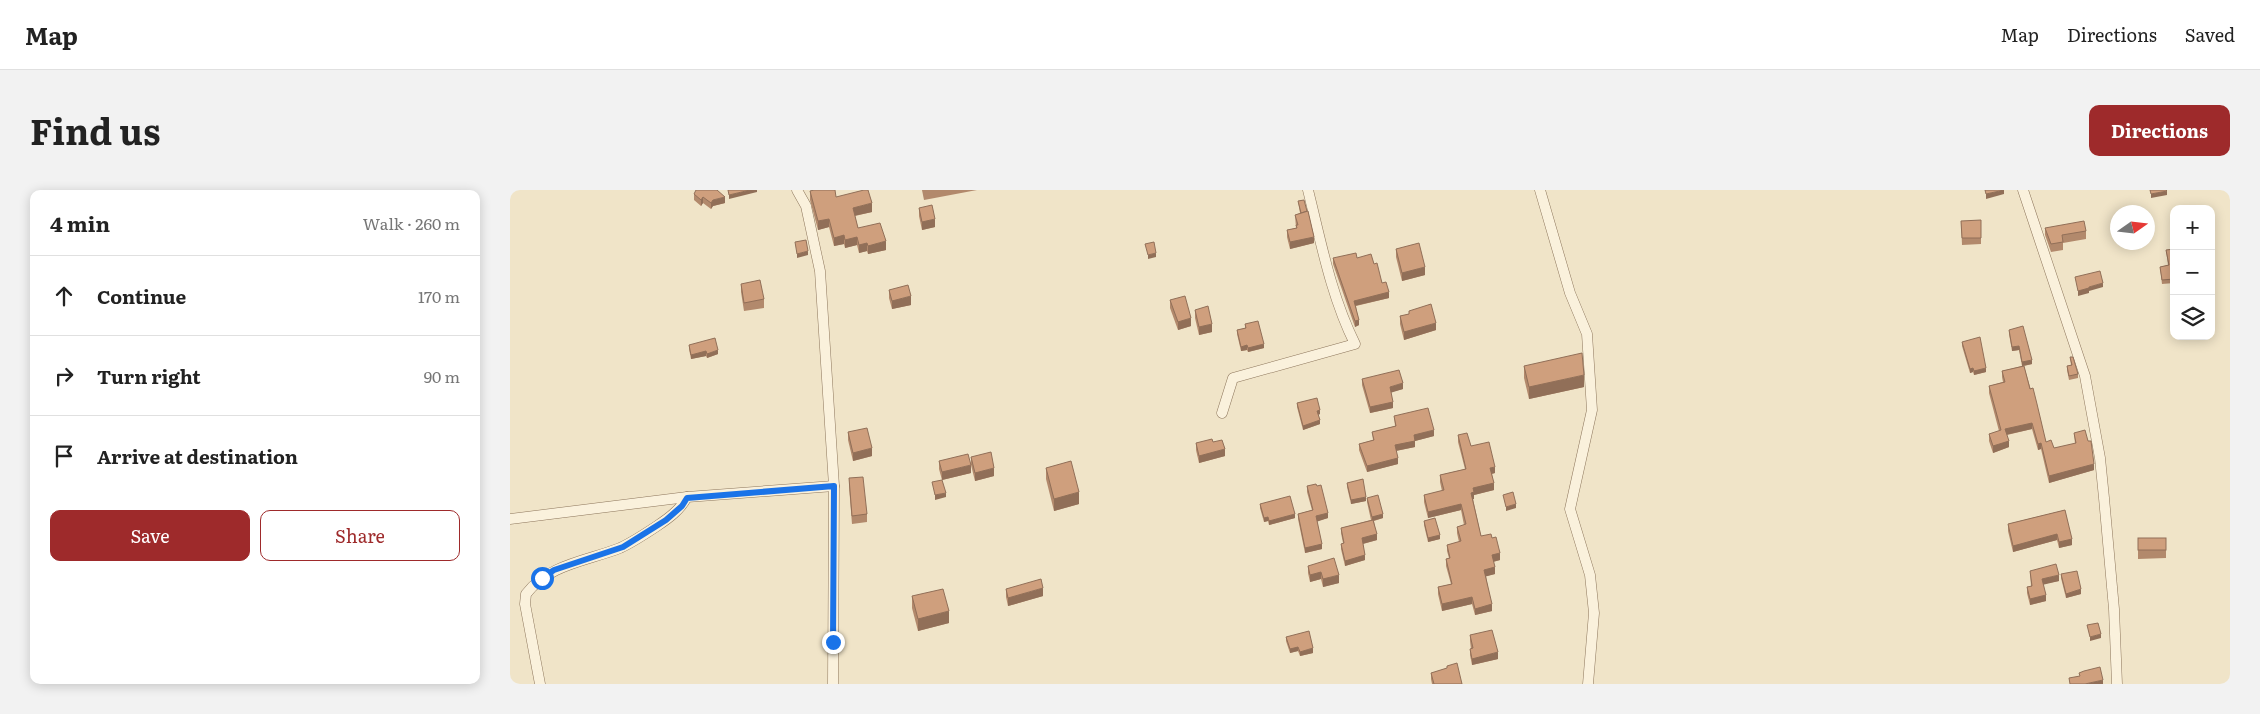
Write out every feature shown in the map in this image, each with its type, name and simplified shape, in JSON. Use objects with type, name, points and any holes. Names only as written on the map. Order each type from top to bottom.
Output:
[{"type":"street","points":[[797,190],[806,206],[820,271],[834,486],[834,684]]},
{"type":"street","points":[[1222,413],[1233,378],[1355,344],[1342,320],[1308,190]]},
{"type":"street","points":[[1540,190],[1570,293],[1587,334],[1592,410],[1570,509],[1590,575],[1594,613],[1588,684]]},
{"type":"street","points":[[2023,190],[2085,376],[2100,458],[2114,609],[2117,684]]},
{"type":"street","points":[[510,518],[687,498],[834,486]]},
{"type":"street","points":[[540,684],[525,604],[526,594],[532,586],[554,570],[598,556],[636,540],[666,520],[682,506],[687,498]]},
{"type":"building","points":[[696,190],[717,190],[725,197],[713,200],[711,203],[703,197],[701,200],[694,194]]},
{"type":"building","points":[[728,190],[750,190],[729,195]]},
{"type":"building","points":[[835,190],[836,197],[868,190],[872,203],[853,208],[858,228],[880,223],[886,241],[868,246],[867,243],[859,245],[857,237],[845,240],[844,235],[834,238],[829,219],[818,221],[810,191]]},
{"type":"building","points":[[1985,190],[2004,190],[1986,194]]},
{"type":"building","points":[[2150,190],[2166,190],[2167,191],[2151,194]]},
{"type":"building","points":[[1304,200],[1307,211],[1301,213],[1298,201]]},
{"type":"building","points":[[932,205],[935,219],[922,222],[919,208]]},
{"type":"building","points":[[1308,211],[1314,237],[1290,242],[1287,230],[1297,228],[1295,215]]},
{"type":"building","points":[[1981,220],[1981,238],[1962,238],[1961,221]]},
{"type":"building","points":[[2084,221],[2086,231],[2062,235],[2063,242],[2051,244],[2045,228]]},
{"type":"building","points":[[806,240],[808,251],[797,254],[795,242]]},
{"type":"building","points":[[1154,242],[1156,253],[1148,255],[1145,244]]},
{"type":"building","points":[[1419,243],[1425,267],[1402,273],[1396,249]]},
{"type":"building","points":[[2166,250],[2170,250],[2170,279],[2162,280],[2160,267],[2169,265]]},
{"type":"building","points":[[1356,253],[1357,258],[1371,254],[1374,264],[1377,263],[1382,283],[1386,282],[1389,292],[1354,301],[1359,320],[1355,321],[1333,258]]},
{"type":"building","points":[[2100,271],[2103,283],[2078,291],[2075,277]]},
{"type":"building","points":[[760,280],[764,299],[744,303],[741,284]]},
{"type":"building","points":[[908,285],[911,296],[892,301],[889,290]]},
{"type":"building","points":[[1185,296],[1191,318],[1178,322],[1170,300]]},
{"type":"building","points":[[1431,304],[1436,323],[1404,332],[1400,316]]},
{"type":"building","points":[[1208,306],[1212,324],[1199,327],[1195,310]]},
{"type":"building","points":[[1258,321],[1264,344],[1248,348],[1247,345],[1241,347],[1237,330],[1246,328],[1245,324]]},
{"type":"building","points":[[2023,326],[2032,360],[2022,362],[2019,346],[2012,347],[2009,330]]},
{"type":"building","points":[[1980,337],[1986,368],[1974,371],[1973,368],[1970,369],[1962,342]]},
{"type":"building","points":[[715,338],[718,350],[707,354],[706,351],[691,355],[689,345]]},
{"type":"building","points":[[1582,353],[1584,375],[1529,387],[1524,366]]},
{"type":"building","points":[[2070,357],[2073,357],[2078,374],[2069,376],[2067,366],[2072,365]]},
{"type":"building","points":[[2024,366],[2030,389],[2033,388],[2046,442],[2051,440],[2054,448],[2076,443],[2074,433],[2085,430],[2088,441],[2091,441],[2094,464],[2049,476],[2041,443],[2038,444],[2032,423],[2005,429],[2009,441],[1993,446],[1989,434],[2001,430],[1989,386],[2005,382],[2002,371]]},
{"type":"building","points":[[1399,370],[1403,383],[1390,387],[1393,402],[1370,407],[1362,379]]},
{"type":"building","points":[[1317,398],[1320,410],[1317,411],[1320,420],[1303,426],[1297,403]]},
{"type":"building","points":[[1428,408],[1434,430],[1414,435],[1415,441],[1395,445],[1398,458],[1367,466],[1359,444],[1374,440],[1372,432],[1396,426],[1394,416]]},
{"type":"building","points":[[867,428],[872,448],[853,453],[848,432]]},
{"type":"building","points":[[1467,433],[1471,446],[1489,442],[1495,467],[1490,468],[1494,483],[1473,488],[1474,492],[1471,493],[1481,536],[1491,534],[1492,538],[1496,537],[1500,553],[1492,555],[1495,567],[1484,570],[1492,604],[1475,609],[1472,597],[1442,604],[1438,587],[1452,584],[1446,559],[1450,558],[1447,545],[1461,541],[1457,527],[1466,524],[1461,504],[1428,512],[1424,495],[1444,490],[1440,475],[1466,469],[1458,435]]},
{"type":"building","points":[[1212,439],[1213,442],[1222,440],[1225,449],[1199,456],[1196,443]]},
{"type":"building","points":[[991,452],[994,468],[975,473],[971,457]]},
{"type":"building","points":[[968,454],[971,465],[942,472],[939,461]]},
{"type":"building","points":[[1071,461],[1079,492],[1054,499],[1046,468]]},
{"type":"building","points":[[863,477],[867,514],[852,516],[849,478]]},
{"type":"building","points":[[1363,479],[1366,497],[1351,500],[1347,483]]},
{"type":"building","points":[[942,480],[946,493],[935,495],[932,482]]},
{"type":"building","points":[[1316,484],[1317,486],[1321,485],[1328,513],[1316,516],[1322,544],[1305,548],[1298,514],[1313,510],[1307,486]]},
{"type":"building","points":[[1513,492],[1516,504],[1506,507],[1503,495]]},
{"type":"building","points":[[1378,495],[1383,514],[1372,517],[1367,498]]},
{"type":"building","points":[[1290,496],[1295,514],[1269,521],[1268,517],[1264,518],[1260,504]]},
{"type":"building","points":[[2065,510],[2072,539],[2059,542],[2057,534],[2013,546],[2008,524]]},
{"type":"building","points":[[1435,518],[1440,535],[1428,538],[1424,521]]},
{"type":"building","points":[[1373,520],[1377,534],[1362,538],[1365,555],[1345,561],[1341,544],[1344,543],[1341,528]]},
{"type":"building","points":[[2138,538],[2166,538],[2166,550],[2138,550]]},
{"type":"building","points":[[1334,558],[1339,575],[1323,579],[1321,572],[1310,575],[1308,566]]},
{"type":"building","points":[[2056,564],[2059,575],[2042,579],[2046,595],[2030,599],[2027,587],[2032,586],[2030,571]]},
{"type":"building","points":[[2077,571],[2081,589],[2066,594],[2061,574]]},
{"type":"building","points":[[1041,579],[1043,588],[1008,598],[1006,589]]},
{"type":"building","points":[[943,589],[949,611],[918,619],[912,596]]},
{"type":"building","points":[[2098,623],[2101,634],[2090,637],[2087,625]]},
{"type":"building","points":[[1492,630],[1498,652],[1472,659],[1470,649],[1473,648],[1470,635]]},
{"type":"building","points":[[1309,631],[1313,648],[1300,652],[1298,647],[1290,649],[1286,637]]},
{"type":"building","points":[[1457,663],[1462,684],[1434,684],[1431,673]]},
{"type":"building","points":[[2100,667],[2103,680],[2085,684],[2070,684],[2069,678],[2080,676],[2079,673]]},
{"type":"route","points":[[542,578],[554,570],[623,547],[636,540],[666,520],[682,506],[687,498],[834,486],[833,642]]}]
